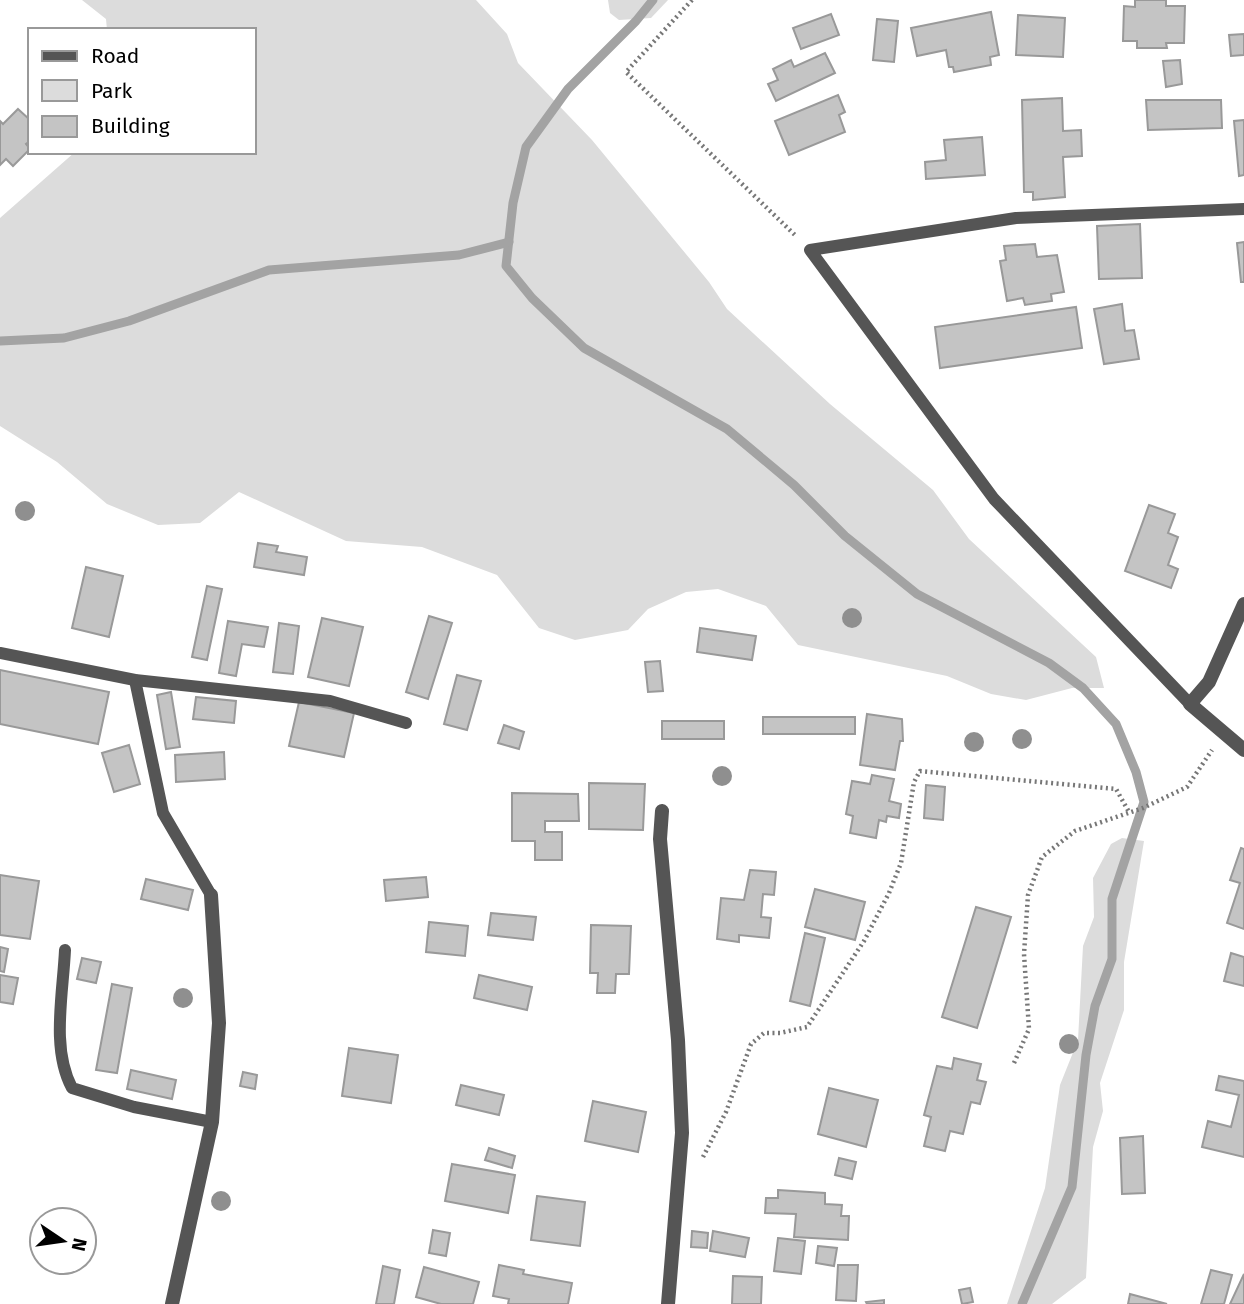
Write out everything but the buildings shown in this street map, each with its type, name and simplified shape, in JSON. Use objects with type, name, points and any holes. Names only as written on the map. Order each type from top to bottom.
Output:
[{"type":"street","points":[[1244,604],[1209,682],[1190,704],[1244,750]]},
{"type":"street","points":[[662,811],[660,839],[664,912],[678,1040],[682,1132],[668,1304]]},
{"type":"street","points":[[172,1304],[212,1122],[219,1023],[211,895]]},
{"type":"lane","points":[[1190,704],[994,499],[810,250],[1016,218],[1244,209]]},
{"type":"lane","points":[[0,653],[135,680],[330,701],[406,723]]},
{"type":"lane","points":[[135,680],[163,813],[211,895]]},
{"type":"lane","points":[[65,950],[60,1042],[62,1070],[72,1088],[134,1107],[212,1122]]},
{"type":"path","points":[[692,0],[626,72],[810,250]]},
{"type":"path","points":[[1014,1063],[1029,1030],[1024,954],[1032,879],[1042,857],[1075,831],[1187,787],[1223,734]]},
{"type":"path","points":[[679,1161],[703,1158],[726,1112],[751,1044],[764,1033],[780,1033],[807,1027],[864,941],[901,863],[914,782],[920,771],[1116,789],[1129,812]]},
{"type":"green space","points":[[82,0],[476,0],[507,34],[518,63],[592,140],[709,282],[727,309],[830,404],[933,490],[969,539],[1096,657],[1104,688],[1072,688],[1026,700],[991,694],[947,676],[798,645],[766,606],[718,589],[686,592],[648,609],[628,630],[575,640],[539,628],[497,575],[422,547],[346,541],[239,492],[200,523],[158,525],[107,504],[57,462],[0,426],[0,218],[73,154],[256,154],[256,28],[107,28],[106,19]]},
{"type":"green space","points":[[608,0],[668,0],[651,18],[619,20],[610,13]]},
{"type":"green space","points":[[1122,838],[1144,841],[1124,962],[1124,1010],[1100,1083],[1103,1111],[1093,1147],[1086,1278],[1052,1304],[1007,1304],[1045,1188],[1060,1085],[1078,1040],[1083,946],[1094,917],[1093,878],[1111,844]]},
{"type":"waterway","points":[[653,0],[636,21],[568,89],[526,147],[513,203],[506,266],[532,298],[584,348],[727,429],[794,485],[845,536],[917,594],[1049,663],[1083,688],[1116,724],[1136,772],[1144,802],[1112,899],[1112,959],[1095,1006],[1086,1055],[1072,1187],[1022,1304]]},
{"type":"waterway","points":[[0,341],[64,338],[129,321],[269,270],[459,255],[509,242]]}]
